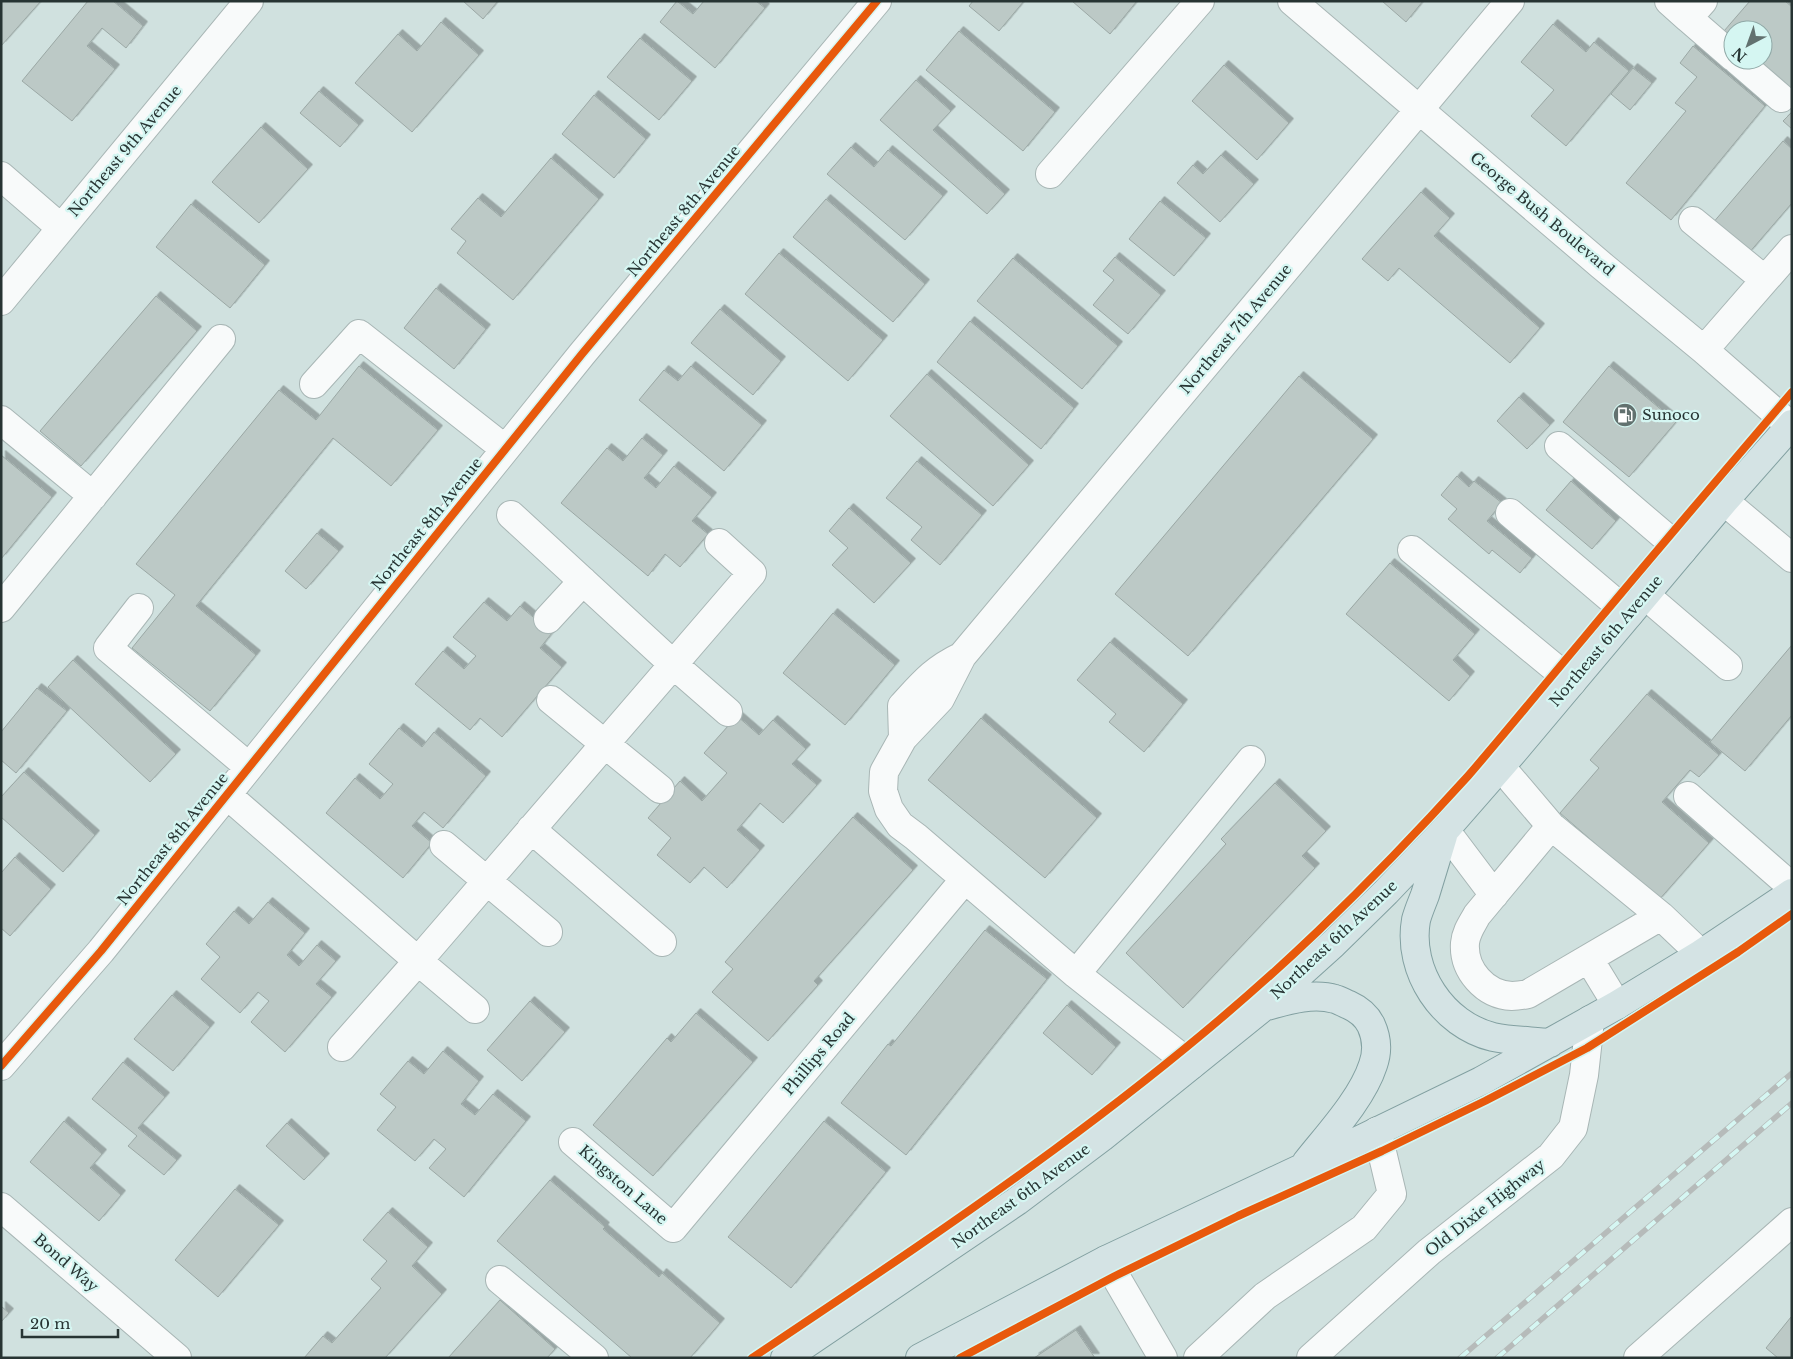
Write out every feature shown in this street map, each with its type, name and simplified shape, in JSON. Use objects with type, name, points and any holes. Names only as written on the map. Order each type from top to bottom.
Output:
[{"type":"main road","name":"Northeast 6th Avenue","points":[[785,1358],[1017,1201],[1102,1137],[1262,1008],[1333,944],[1445,830],[1724,501],[1791,425]]},
{"type":"main road","points":[[1445,830],[1416,920],[1415,944],[1420,966],[1429,988],[1441,1006],[1457,1020],[1475,1030],[1493,1037],[1550,1043]]},
{"type":"main road","points":[[920,1358],[1106,1260],[1302,1168],[1481,1080],[1550,1043],[1701,954],[1792,893]]},
{"type":"main road","points":[[1262,1008],[1292,1000],[1316,997],[1334,998],[1355,1008],[1367,1017],[1375,1034],[1376,1049],[1373,1065],[1367,1080],[1302,1168]]},
{"type":"street","name":"Northeast 9th Avenue","points":[[1,302],[249,1]]},
{"type":"street","name":"Northeast 8th Avenue","points":[[1,1066],[101,951],[588,346],[877,1]]},
{"type":"street","points":[[1050,174],[1200,1]]},
{"type":"street","name":"George Bush Boulevard","points":[[1292,1],[1791,425]]},
{"type":"street","name":"Northeast 7th Avenue","points":[[965,879],[900,825],[889,809],[883,791],[884,772],[903,738],[902,706],[929,676],[962,656],[1510,1]]},
{"type":"street","points":[[1687,7],[1723,46]]},
{"type":"street","points":[[1749,70],[1781,98]]},
{"type":"street","points":[[1,176],[61,228]]},
{"type":"street","points":[[1693,221],[1765,280]]},
{"type":"street","points":[[1704,350],[1792,249]]},
{"type":"street","points":[[314,384],[360,334],[505,449]]},
{"type":"street","points":[[1,608],[221,339]]},
{"type":"street","points":[[1,420],[93,496]]},
{"type":"street","points":[[1560,446],[1682,551]]},
{"type":"street","points":[[1724,501],[1792,558]]},
{"type":"street","points":[[1510,513],[1637,605],[1728,666]]},
{"type":"street","points":[[511,515],[728,712]]},
{"type":"street","points":[[342,1047],[752,573],[719,543]]},
{"type":"street","points":[[1412,550],[1572,682]]},
{"type":"street","points":[[548,619],[583,581]]},
{"type":"street","points":[[139,608],[108,648],[249,767]]},
{"type":"street","points":[[551,700],[660,789]]},
{"type":"street","points":[[1076,974],[1251,760]]},
{"type":"street","points":[[1500,766],[1551,826],[1661,916],[1701,954]]},
{"type":"street","points":[[227,795],[475,1009]]},
{"type":"street","points":[[1688,796],[1792,887]]},
{"type":"street","points":[[1551,826],[1477,915],[1469,928],[1465,943],[1466,959],[1473,974],[1483,985],[1496,993],[1512,996],[1528,994],[1661,916]]},
{"type":"street","points":[[531,829],[662,942]]},
{"type":"street","points":[[1445,830],[1494,895]]},
{"type":"street","points":[[444,845],[548,932]]},
{"type":"street","points":[[965,879],[1076,974],[1191,1065]]},
{"type":"street","name":"Phillips Road","points":[[673,1228],[965,879]]},
{"type":"street","points":[[1589,959],[1616,1005]]},
{"type":"street","name":"Old Dixie Highway","points":[[1311,1358],[1428,1252],[1551,1156],[1573,1128],[1584,1075],[1590,1020]]},
{"type":"street","points":[[1198,1358],[1265,1296],[1364,1228],[1392,1194],[1377,1131]]},
{"type":"street","name":"Kingston Lane","points":[[574,1142],[673,1228]]},
{"type":"street","name":"Bond Way","points":[[1,1207],[177,1358]]},
{"type":"street","points":[[1638,1358],[1792,1222]]},
{"type":"street","points":[[1106,1260],[1164,1358]]},
{"type":"street","points":[[500,1280],[594,1358]]},
{"type":"building","points":[[1,1],[41,1],[1,46]]},
{"type":"building","points":[[88,1],[113,1],[143,26],[126,48],[102,28],[87,46],[115,69],[72,121],[22,81]]},
{"type":"building","points":[[463,1],[498,1],[483,19]]},
{"type":"building","points":[[677,1],[693,14],[704,1],[756,1],[765,8],[715,68],[660,22]]},
{"type":"building","points":[[973,1],[1024,1],[999,31],[969,6]]},
{"type":"building","points":[[1072,1],[1137,1],[1110,34]]},
{"type":"building","points":[[1382,1],[1423,1],[1406,22]]},
{"type":"building","points":[[1750,1],[1785,1],[1792,7],[1792,91],[1768,70],[1773,70],[1773,20],[1734,20]]},
{"type":"building","points":[[441,22],[479,55],[412,132],[355,83],[398,34],[417,51]]},
{"type":"building","points":[[1553,24],[1586,52],[1594,42],[1629,71],[1566,146],[1531,116],[1554,90],[1521,62]]},
{"type":"building","points":[[959,31],[1055,112],[1023,151],[926,70]]},
{"type":"building","points":[[640,38],[692,81],[659,120],[607,77]]},
{"type":"building","points":[[1693,46],[1765,106],[1671,220],[1626,183],[1686,111],[1675,103],[1697,77],[1680,63]]},
{"type":"building","points":[[1224,65],[1289,123],[1257,160],[1192,101]]},
{"type":"building","points":[[1633,68],[1652,83],[1630,110],[1611,94]]},
{"type":"building","points":[[916,80],[951,111],[933,130],[1005,194],[987,214],[880,120]]},
{"type":"building","points":[[319,91],[359,125],[340,147],[300,113]]},
{"type":"building","points":[[594,95],[646,139],[614,178],[562,134]]},
{"type":"building","points":[[1792,112],[1792,129],[1783,121]]},
{"type":"building","points":[[261,127],[308,169],[259,223],[212,182]]},
{"type":"building","points":[[1783,141],[1792,149],[1792,203],[1748,254],[1712,224]]},
{"type":"building","points":[[851,147],[874,167],[888,150],[943,196],[905,240],[827,174]]},
{"type":"building","points":[[1221,155],[1254,184],[1220,222],[1177,183],[1193,165],[1203,174]]},
{"type":"building","points":[[551,158],[599,199],[513,300],[457,253],[466,241],[451,229],[478,198],[501,217]]},
{"type":"building","points":[[1421,192],[1450,218],[1434,236],[1540,328],[1510,363],[1399,268],[1388,281],[1362,259]]},
{"type":"building","points":[[826,199],[925,284],[893,322],[793,237]]},
{"type":"building","points":[[1160,201],[1206,238],[1174,276],[1129,239]]},
{"type":"building","points":[[191,204],[265,265],[230,308],[156,247]]},
{"type":"building","points":[[779,253],[883,340],[848,381],[745,294]]},
{"type":"building","points":[[1115,257],[1161,295],[1128,334],[1093,305],[1114,280],[1103,271]]},
{"type":"building","points":[[1013,258],[1118,346],[1082,389],[977,301]]},
{"type":"building","points":[[436,288],[486,329],[454,369],[404,328]]},
{"type":"building","points":[[156,296],[197,331],[81,466],[40,431]]},
{"type":"building","points":[[720,309],[781,361],[753,395],[691,343]]},
{"type":"building","points":[[970,321],[1074,408],[1041,449],[937,362]]},
{"type":"building","points":[[359,366],[438,430],[391,486],[333,438],[196,606],[256,655],[210,711],[132,648],[175,595],[136,564],[279,390],[316,420]]},
{"type":"building","points":[[691,366],[762,425],[724,471],[639,400],[664,370],[678,381]]},
{"type":"building","points":[[1609,366],[1676,422],[1629,477],[1563,422]]},
{"type":"building","points":[[927,374],[1029,465],[993,506],[890,416]]},
{"type":"building","points":[[1299,376],[1373,439],[1188,656],[1115,594]]},
{"type":"building","points":[[1519,397],[1550,425],[1527,449],[1497,421]]},
{"type":"building","points":[[642,438],[663,455],[644,478],[656,488],[674,466],[712,497],[692,521],[708,534],[680,567],[665,554],[648,576],[561,503],[607,448],[623,461]]},
{"type":"building","points":[[1,455],[52,497],[1,559]]},
{"type":"building","points":[[917,461],[982,515],[940,565],[911,540],[922,527],[886,498]]},
{"type":"building","points":[[1457,476],[1469,487],[1474,481],[1502,503],[1487,521],[1532,558],[1520,573],[1492,550],[1489,554],[1448,519],[1457,509],[1441,495]]},
{"type":"building","points":[[1571,481],[1616,521],[1592,549],[1546,510]]},
{"type":"building","points":[[849,508],[911,563],[874,603],[832,565],[848,548],[829,531]]},
{"type":"building","points":[[317,533],[339,551],[306,589],[285,571]]},
{"type":"building","points":[[1390,563],[1475,634],[1453,660],[1470,676],[1449,701],[1346,614]]},
{"type":"building","points":[[484,602],[507,621],[520,606],[552,633],[540,648],[562,667],[502,737],[480,718],[470,730],[415,684],[443,651],[464,669],[476,656],[453,637]]},
{"type":"building","points":[[833,613],[895,665],[845,725],[783,673]]},
{"type":"building","points":[[1110,642],[1183,704],[1144,752],[1109,722],[1116,714],[1077,680]]},
{"type":"building","points":[[1792,645],[1792,715],[1745,771],[1710,742]]},
{"type":"building","points":[[73,660],[176,754],[150,782],[48,687]]},
{"type":"building","points":[[37,688],[67,711],[16,773],[1,760],[1,732]]},
{"type":"building","points":[[1647,694],[1719,755],[1699,777],[1690,770],[1662,802],[1709,843],[1658,901],[1590,856],[1598,846],[1560,813],[1599,768],[1590,760]]},
{"type":"building","points":[[737,716],[759,735],[773,720],[806,749],[792,764],[817,785],[783,823],[760,803],[737,830],[760,850],[727,888],[704,867],[690,883],[657,855],[671,838],[648,818],[680,781],[702,801],[727,773],[704,753]]},
{"type":"building","points":[[981,718],[1097,818],[1045,878],[928,780]]},
{"type":"building","points":[[399,728],[422,747],[434,732],[486,776],[443,828],[424,812],[412,826],[432,843],[403,878],[326,813],[355,778],[380,799],[393,784],[369,764]]},
{"type":"building","points":[[24,772],[95,835],[63,872],[1,817],[1,797]]},
{"type":"building","points":[[1275,783],[1326,831],[1302,856],[1315,868],[1183,1008],[1126,953],[1226,844],[1221,839]]},
{"type":"building","points":[[853,817],[913,870],[814,981],[818,985],[768,1041],[712,992],[733,969],[725,962]]},
{"type":"building","points":[[15,857],[51,889],[10,936],[1,928],[1,873]]},
{"type":"building","points":[[268,902],[305,933],[287,955],[299,966],[317,945],[336,961],[316,984],[332,997],[285,1052],[251,1022],[269,1001],[258,992],[240,1013],[201,979],[220,957],[206,944],[234,911],[249,924]]},
{"type":"building","points":[[985,930],[1047,979],[906,1155],[841,1103],[888,1044],[891,1046]]},
{"type":"building","points":[[172,995],[210,1027],[173,1071],[134,1039]]},
{"type":"building","points":[[530,1001],[565,1032],[522,1081],[487,1050]]},
{"type":"building","points":[[1067,1005],[1116,1047],[1092,1075],[1043,1033]]},
{"type":"building","points":[[696,1013],[753,1062],[653,1176],[593,1125],[667,1038],[671,1042]]},
{"type":"building","points":[[443,1051],[479,1081],[461,1104],[475,1115],[493,1094],[526,1121],[464,1197],[429,1168],[446,1149],[434,1139],[415,1161],[377,1130],[396,1107],[380,1094],[408,1061],[424,1074]]},
{"type":"building","points":[[123,1062],[165,1097],[138,1128],[177,1160],[164,1175],[128,1146],[137,1136],[92,1099]]},
{"type":"building","points":[[64,1121],[102,1154],[90,1168],[121,1195],[99,1221],[30,1162]]},
{"type":"building","points":[[824,1121],[886,1172],[791,1288],[728,1237]]},
{"type":"building","points":[[287,1123],[325,1158],[304,1180],[266,1146]]},
{"type":"building","points":[[550,1180],[659,1277],[662,1273],[720,1323],[690,1358],[632,1358],[497,1241]]},
{"type":"building","points":[[235,1189],[279,1225],[218,1297],[175,1260]]},
{"type":"building","points":[[388,1212],[428,1247],[412,1266],[442,1294],[385,1358],[304,1358],[323,1336],[332,1343],[381,1288],[371,1279],[387,1261],[363,1240]]},
{"type":"building","points":[[500,1300],[555,1349],[547,1358],[448,1358]]},
{"type":"building","points":[[1,1306],[9,1313],[1,1322]]},
{"type":"building","points":[[1791,1317],[1792,1358],[1778,1358],[1766,1348]]},
{"type":"building","points":[[1076,1330],[1095,1358],[1034,1358]]},
{"type":"railway","points":[[1460,1358],[1792,1073]]},
{"type":"railway","points":[[1497,1358],[1792,1103]]},
{"type":"cycle path","points":[[1,1066],[101,951],[582,354],[877,1]]},
{"type":"cycle path","points":[[752,1358],[973,1208],[1116,1103],[1253,991],[1318,931],[1432,816],[1468,776],[1792,392]]},
{"type":"cycle path","points":[[960,1358],[1115,1276],[1238,1216],[1382,1151],[1485,1101],[1587,1048],[1738,952],[1792,914]]},
{"type":"place","name":"Sunoco","points":[[1625,415]]}]
